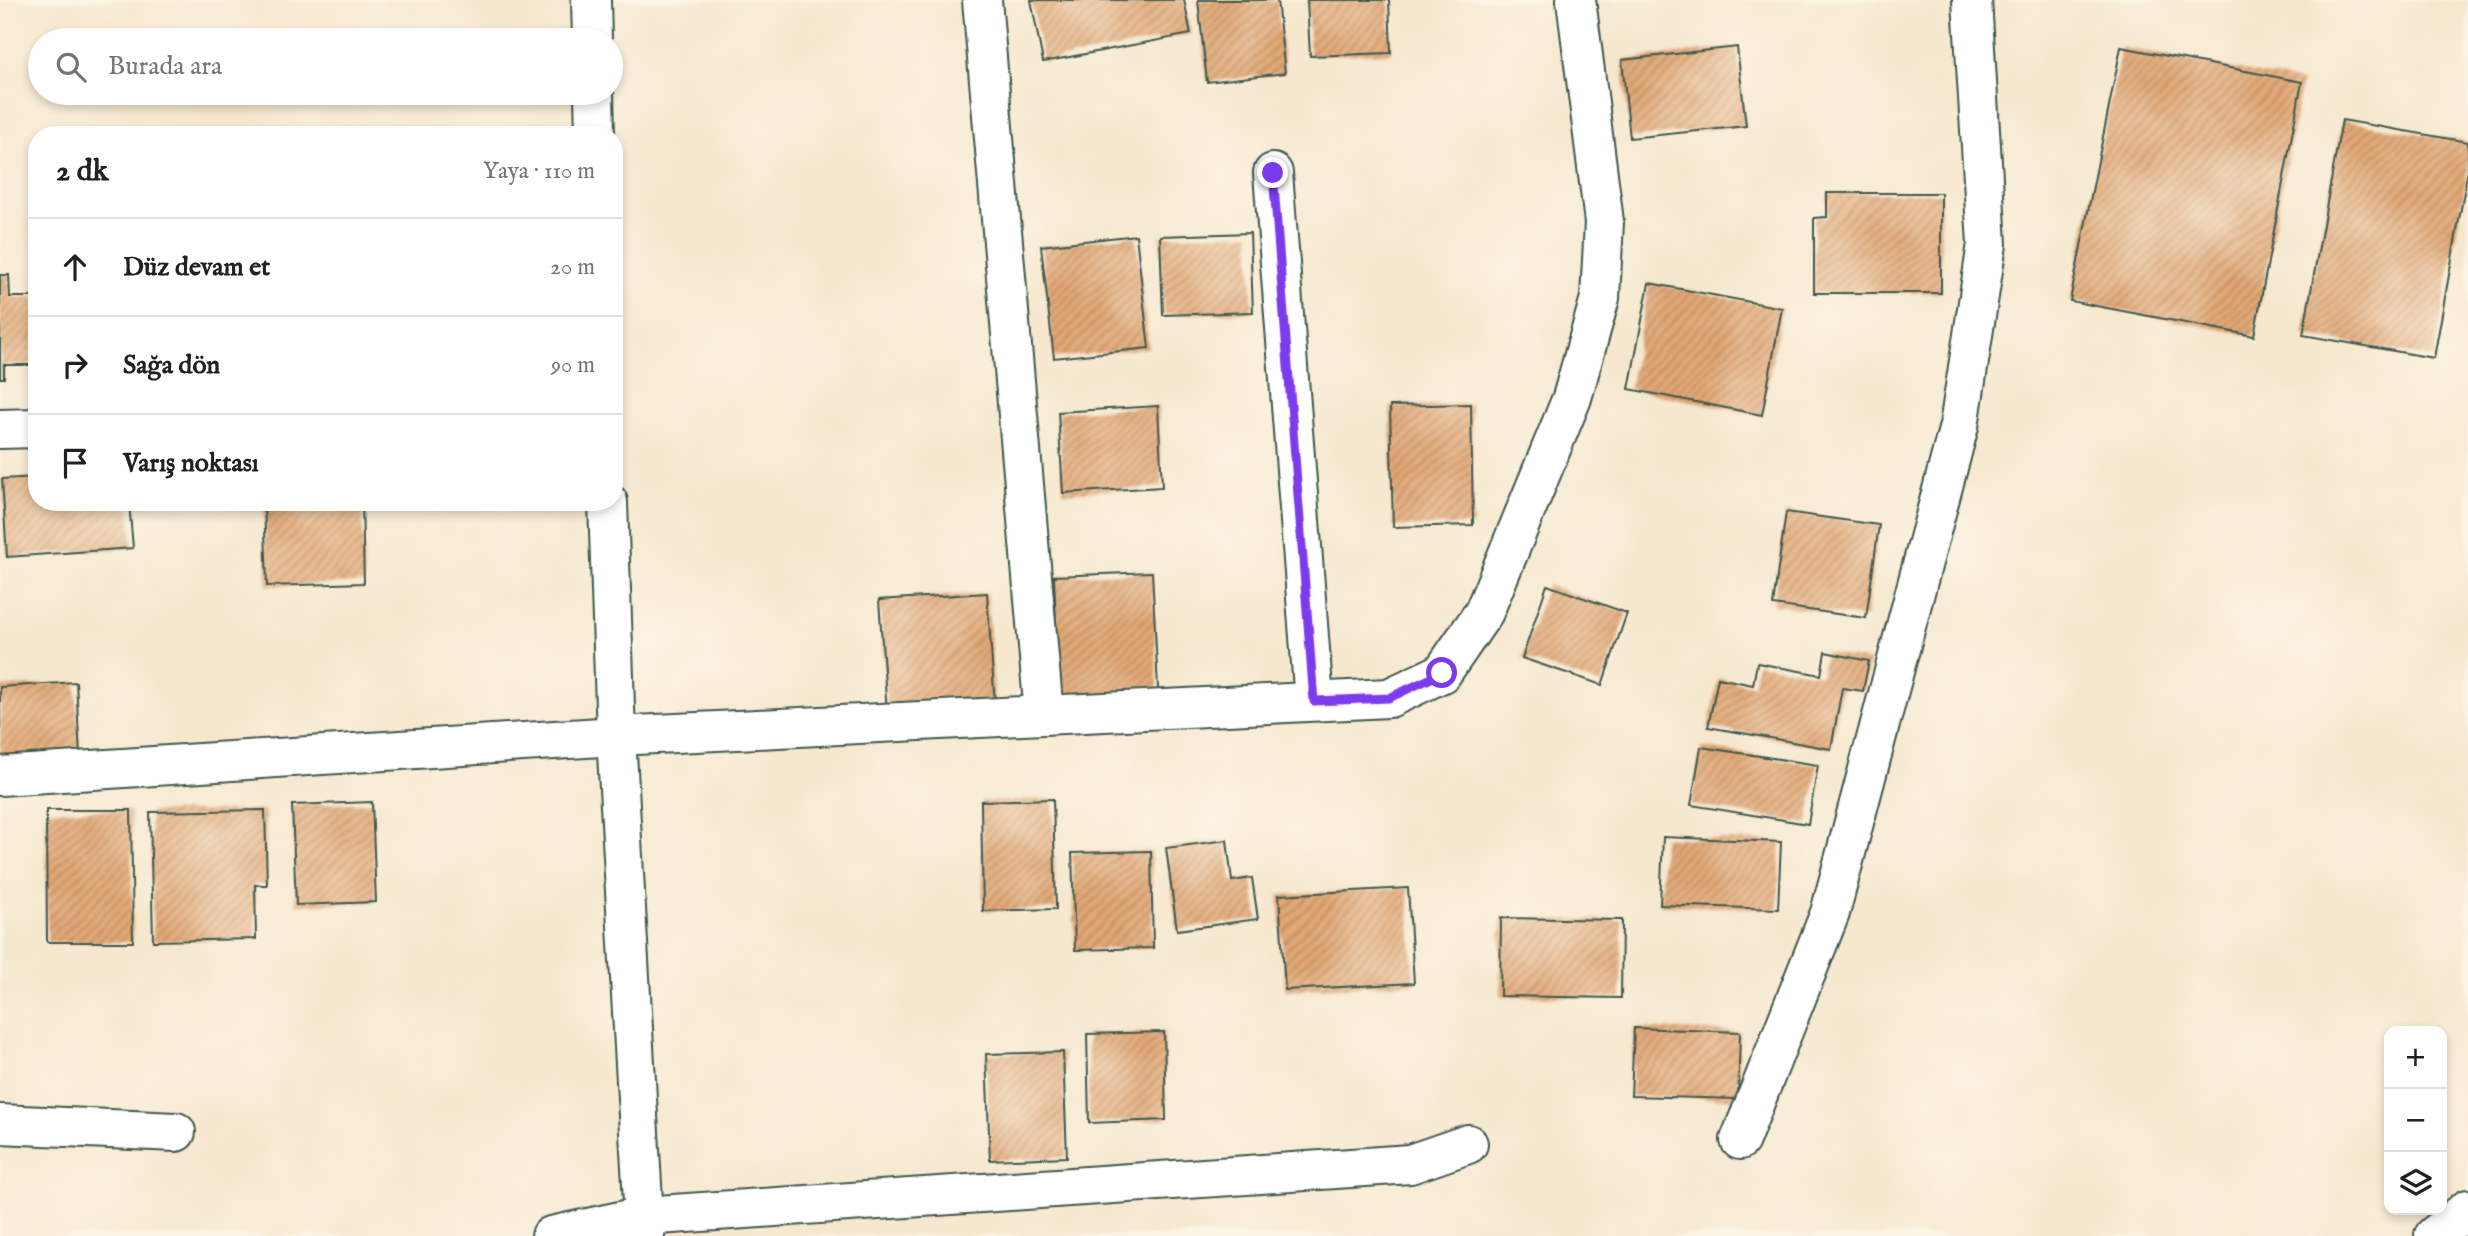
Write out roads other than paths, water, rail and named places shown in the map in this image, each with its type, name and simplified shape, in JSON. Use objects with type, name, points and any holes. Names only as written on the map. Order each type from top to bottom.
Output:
[{"type":"street","points":[[591,0],[592,28]]},
{"type":"street","points":[[982,0],[1044,715]]},
{"type":"street","points":[[0,776],[616,736],[1389,698],[1442,673],[1484,612],[1572,398],[1600,298],[1604,222],[1576,0]]},
{"type":"street","points":[[1740,1140],[1830,913],[1959,426],[1987,244],[1972,0]]},
{"type":"street","points":[[594,105],[595,126]]},
{"type":"street","points":[[1273,173],[1314,701]]},
{"type":"street","points":[[0,429],[28,428]]},
{"type":"street","points":[[608,511],[616,736],[644,1226]]},
{"type":"street","points":[[0,1124],[176,1132]]},
{"type":"street","points":[[551,1236],[644,1226],[1410,1164],[1468,1144]]},
{"type":"street","points":[[2434,1236],[2468,1209]]}]
